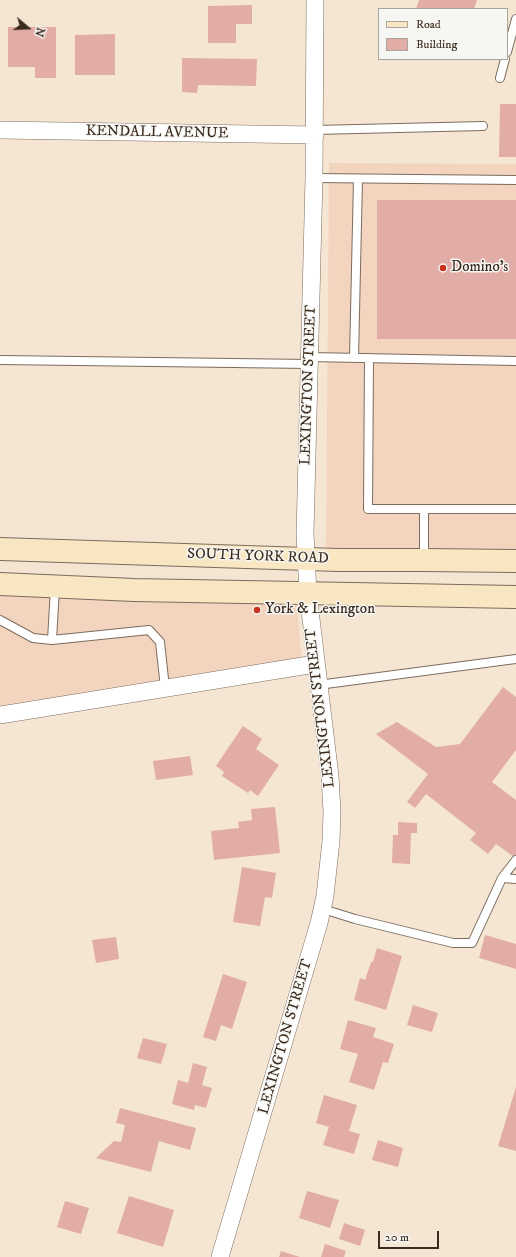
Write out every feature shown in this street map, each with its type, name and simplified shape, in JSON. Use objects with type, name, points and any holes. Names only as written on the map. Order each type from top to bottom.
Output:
[{"type":"main road","name":"SOUTH YORK ROAD","points":[[0,549],[338,560],[516,561]]},
{"type":"main road","points":[[0,584],[55,587],[308,594],[516,597]]},
{"type":"street","name":"LEXINGTON STREET","points":[[220,1257],[320,923],[329,868],[332,812],[330,776],[315,664],[308,594],[305,534],[315,132],[315,0]]},
{"type":"street","name":"KENDALL AVENUE","points":[[0,130],[315,132]]},
{"type":"street","points":[[0,715],[315,664]]},
{"type":"lane","points":[[508,48],[516,19]]},
{"type":"lane","points":[[500,78],[505,60]]},
{"type":"lane","points":[[315,132],[483,126]]},
{"type":"lane","points":[[314,178],[516,180]]},
{"type":"lane","points":[[354,358],[358,179]]},
{"type":"lane","points":[[0,360],[310,360],[369,358],[516,361]]},
{"type":"lane","points":[[369,358],[368,509],[516,510]]},
{"type":"lane","points":[[424,509],[424,560]]},
{"type":"lane","points":[[52,640],[55,587]]},
{"type":"lane","points":[[0,620],[33,638],[52,640],[149,630],[160,642],[165,688]]},
{"type":"lane","points":[[318,685],[516,659]]},
{"type":"lane","points":[[322,909],[354,919],[453,943],[472,943],[502,878],[516,860]]},
{"type":"lane","points":[[502,878],[516,879]]},
{"type":"shaded area","points":[[329,163],[516,164],[516,557],[326,556]]},
{"type":"shaded area","points":[[0,589],[296,597],[303,674],[0,723]]},
{"type":"building","points":[[419,0],[477,0],[474,8],[416,8]]},
{"type":"building","points":[[252,5],[252,24],[236,24],[236,43],[208,43],[208,6]]},
{"type":"building","points":[[8,27],[56,27],[56,78],[35,78],[35,67],[8,67]]},
{"type":"building","points":[[115,34],[115,75],[75,75],[75,35]]},
{"type":"building","points":[[182,58],[257,59],[256,86],[198,85],[197,93],[182,92]]},
{"type":"building","points":[[500,104],[516,104],[516,157],[499,157]]},
{"type":"building","points":[[377,200],[516,200],[516,339],[377,339]]},
{"type":"building","points":[[503,687],[516,697],[516,750],[492,782],[516,800],[516,854],[514,857],[496,844],[488,854],[470,840],[476,833],[426,794],[415,808],[407,802],[428,774],[376,734],[397,722],[436,747],[460,744]]},
{"type":"building","points":[[243,726],[262,739],[256,749],[279,765],[258,796],[250,790],[248,793],[222,776],[224,772],[216,766]]},
{"type":"building","points":[[190,756],[193,775],[156,780],[153,761]]},
{"type":"building","points":[[275,807],[280,853],[214,860],[211,831],[239,828],[238,822],[252,820],[251,809]]},
{"type":"building","points":[[398,822],[417,823],[417,833],[411,833],[410,864],[392,863],[393,835],[398,835]]},
{"type":"building","points":[[242,867],[276,873],[272,898],[265,897],[260,926],[233,922]]},
{"type":"building","points":[[485,935],[516,944],[516,969],[479,958]]},
{"type":"building","points":[[116,937],[119,959],[96,963],[92,940]]},
{"type":"building","points":[[377,948],[402,956],[386,1010],[354,1000],[360,978],[365,980]]},
{"type":"building","points":[[223,974],[247,982],[232,1029],[221,1025],[216,1041],[203,1037]]},
{"type":"building","points":[[413,1005],[438,1013],[432,1032],[407,1025]]},
{"type":"building","points":[[348,1020],[376,1028],[373,1037],[394,1044],[388,1063],[383,1062],[374,1090],[349,1082],[358,1054],[340,1049]]},
{"type":"building","points":[[143,1038],[167,1044],[161,1064],[137,1058]]},
{"type":"building","points":[[193,1063],[207,1067],[202,1085],[212,1088],[206,1108],[195,1105],[194,1110],[172,1104],[178,1080],[188,1083]]},
{"type":"building","points":[[516,1087],[516,1151],[498,1146]]},
{"type":"building","points":[[324,1095],[357,1105],[349,1131],[360,1134],[354,1154],[323,1145],[329,1127],[316,1123]]},
{"type":"building","points":[[120,1108],[196,1128],[190,1150],[159,1141],[151,1172],[96,1158],[114,1141],[121,1142],[125,1125],[116,1123]]},
{"type":"building","points":[[378,1140],[403,1148],[398,1167],[372,1160]]},
{"type":"building","points":[[307,1191],[339,1200],[330,1228],[299,1218]]},
{"type":"building","points":[[129,1196],[174,1210],[163,1247],[117,1233]]},
{"type":"building","points":[[65,1201],[89,1208],[81,1234],[57,1227]]},
{"type":"building","points":[[344,1223],[365,1230],[360,1246],[339,1239]]},
{"type":"building","points":[[325,1244],[346,1251],[344,1257],[321,1257]]},
{"type":"building","points":[[281,1251],[300,1257],[279,1257]]},
{"type":"place","name":"Domino's","points":[[443,268]]},
{"type":"place","name":"York & Lexington","points":[[257,610]]}]
